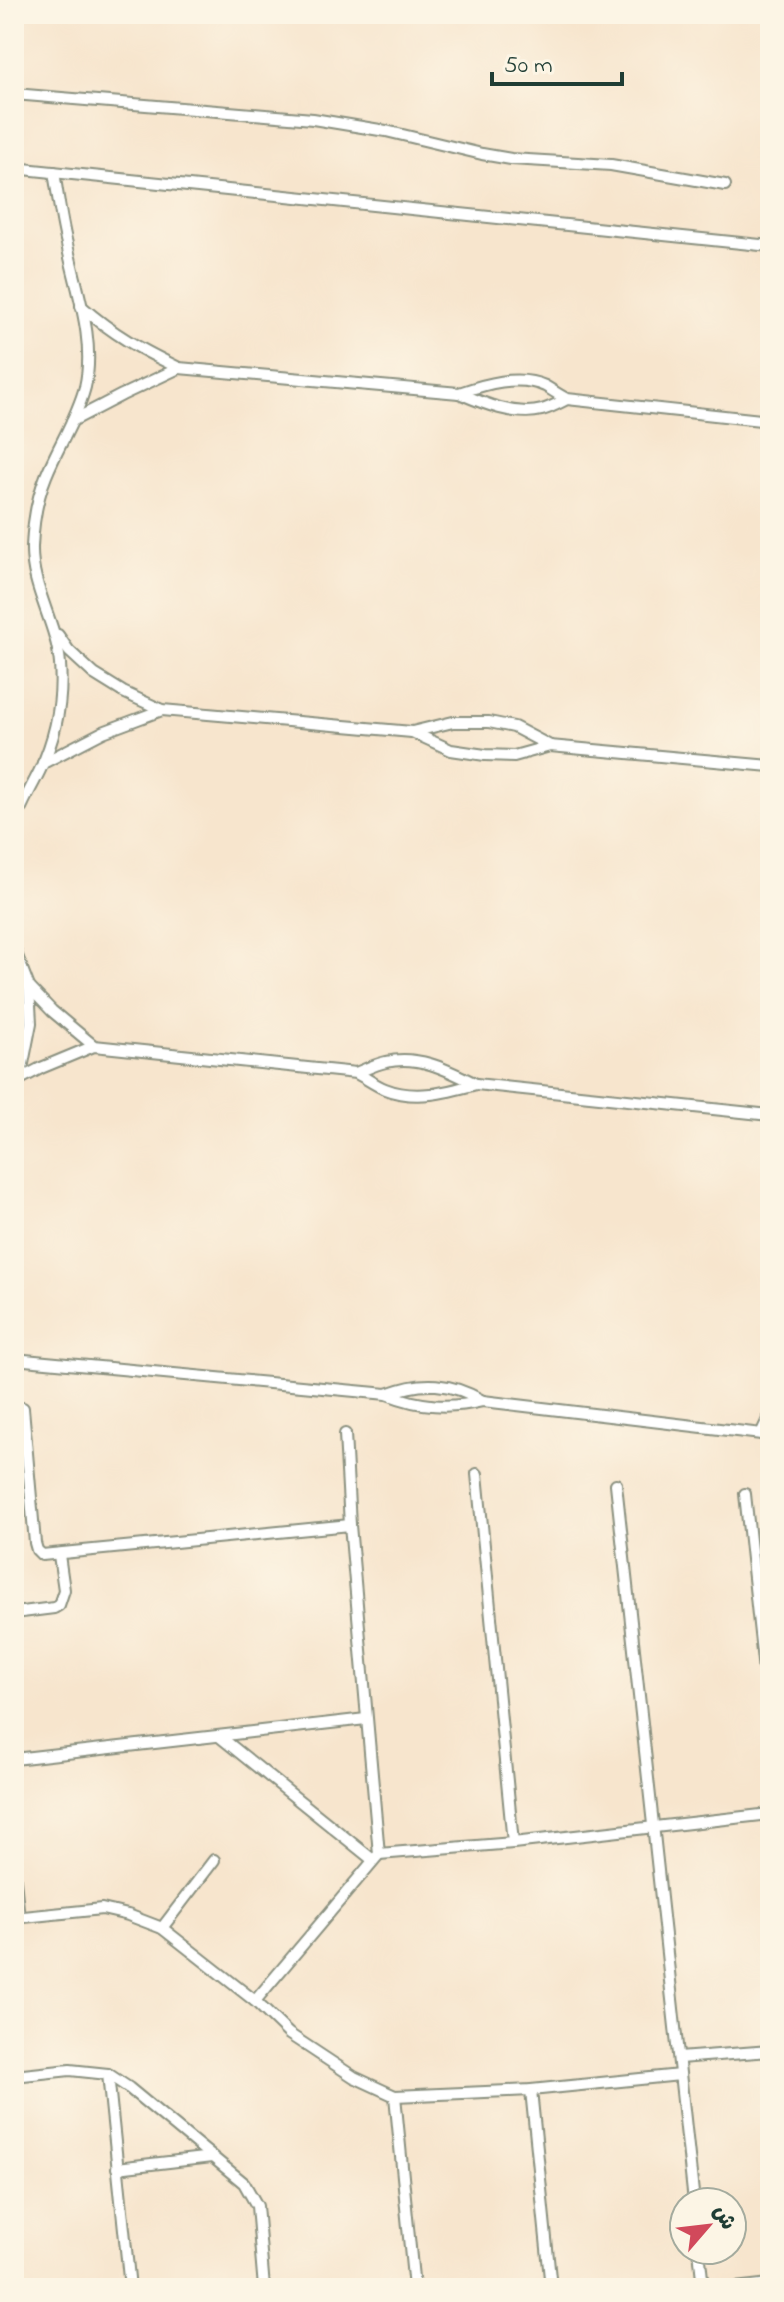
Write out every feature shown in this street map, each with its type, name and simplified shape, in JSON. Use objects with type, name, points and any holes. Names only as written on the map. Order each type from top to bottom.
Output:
[{"type":"lane","points":[[14,94],[313,119],[386,131],[511,159],[611,165],[725,185]]},
{"type":"lane","points":[[14,168],[770,246]]},
{"type":"lane","points":[[14,825],[53,738],[59,703],[60,665],[54,630],[40,592],[32,551],[35,514],[45,479],[85,386],[88,347],[54,172]]},
{"type":"lane","points":[[81,306],[107,329],[179,368],[459,393],[489,406],[515,410],[541,411],[567,399]]},
{"type":"lane","points":[[72,421],[179,368]]},
{"type":"lane","points":[[459,393],[487,383],[515,381],[542,385],[567,399],[770,421]]},
{"type":"lane","points":[[54,630],[69,651],[94,674],[162,710],[412,732],[453,722],[489,722],[514,727],[550,746]]},
{"type":"lane","points":[[43,763],[103,732],[162,710]]},
{"type":"lane","points":[[412,732],[451,750],[485,755],[514,756],[550,746],[770,766]]},
{"type":"lane","points":[[14,948],[29,987],[31,1023],[17,1082]]},
{"type":"lane","points":[[29,987],[70,1028],[94,1046]]},
{"type":"lane","points":[[17,1082],[94,1046],[356,1073],[387,1090],[416,1095],[442,1093],[476,1084],[770,1115]]},
{"type":"lane","points":[[356,1073],[388,1061],[416,1060],[443,1067],[476,1084]]},
{"type":"lane","points":[[14,1359],[387,1394],[435,1406],[483,1401]]},
{"type":"lane","points":[[387,1394],[403,1387],[436,1384],[453,1386],[483,1401],[765,1434],[770,1415]]},
{"type":"lane","points":[[23,1408],[35,1543],[42,1555],[350,1525]]},
{"type":"lane","points":[[255,2001],[376,1857],[345,1434]]},
{"type":"lane","points":[[477,1474],[513,1843]]},
{"type":"lane","points":[[616,1484],[692,2186]]},
{"type":"lane","points":[[745,1494],[770,1727]]},
{"type":"lane","points":[[14,1613],[59,1605],[64,1590],[59,1555]]},
{"type":"lane","points":[[14,1759],[366,1719]]},
{"type":"lane","points":[[219,1736],[376,1857],[770,1814]]},
{"type":"lane","points":[[162,1928],[214,1860]]},
{"type":"lane","points":[[14,1870],[17,1918],[102,1909],[162,1928],[255,2001],[289,2034],[354,2077],[395,2096],[531,2090],[680,2075]]},
{"type":"lane","points":[[679,2058],[770,2051]]},
{"type":"lane","points":[[14,2076],[70,2070],[108,2074],[244,2183],[257,2206],[264,2288]]},
{"type":"lane","points":[[108,2074],[130,2288]]},
{"type":"lane","points":[[531,2090],[551,2288]]},
{"type":"lane","points":[[395,2096],[414,2288]]},
{"type":"lane","points":[[117,2168],[212,2157]]},
{"type":"lane","points":[[701,2266],[703,2288]]},
{"type":"lane","points":[[735,2288],[770,2284]]}]
